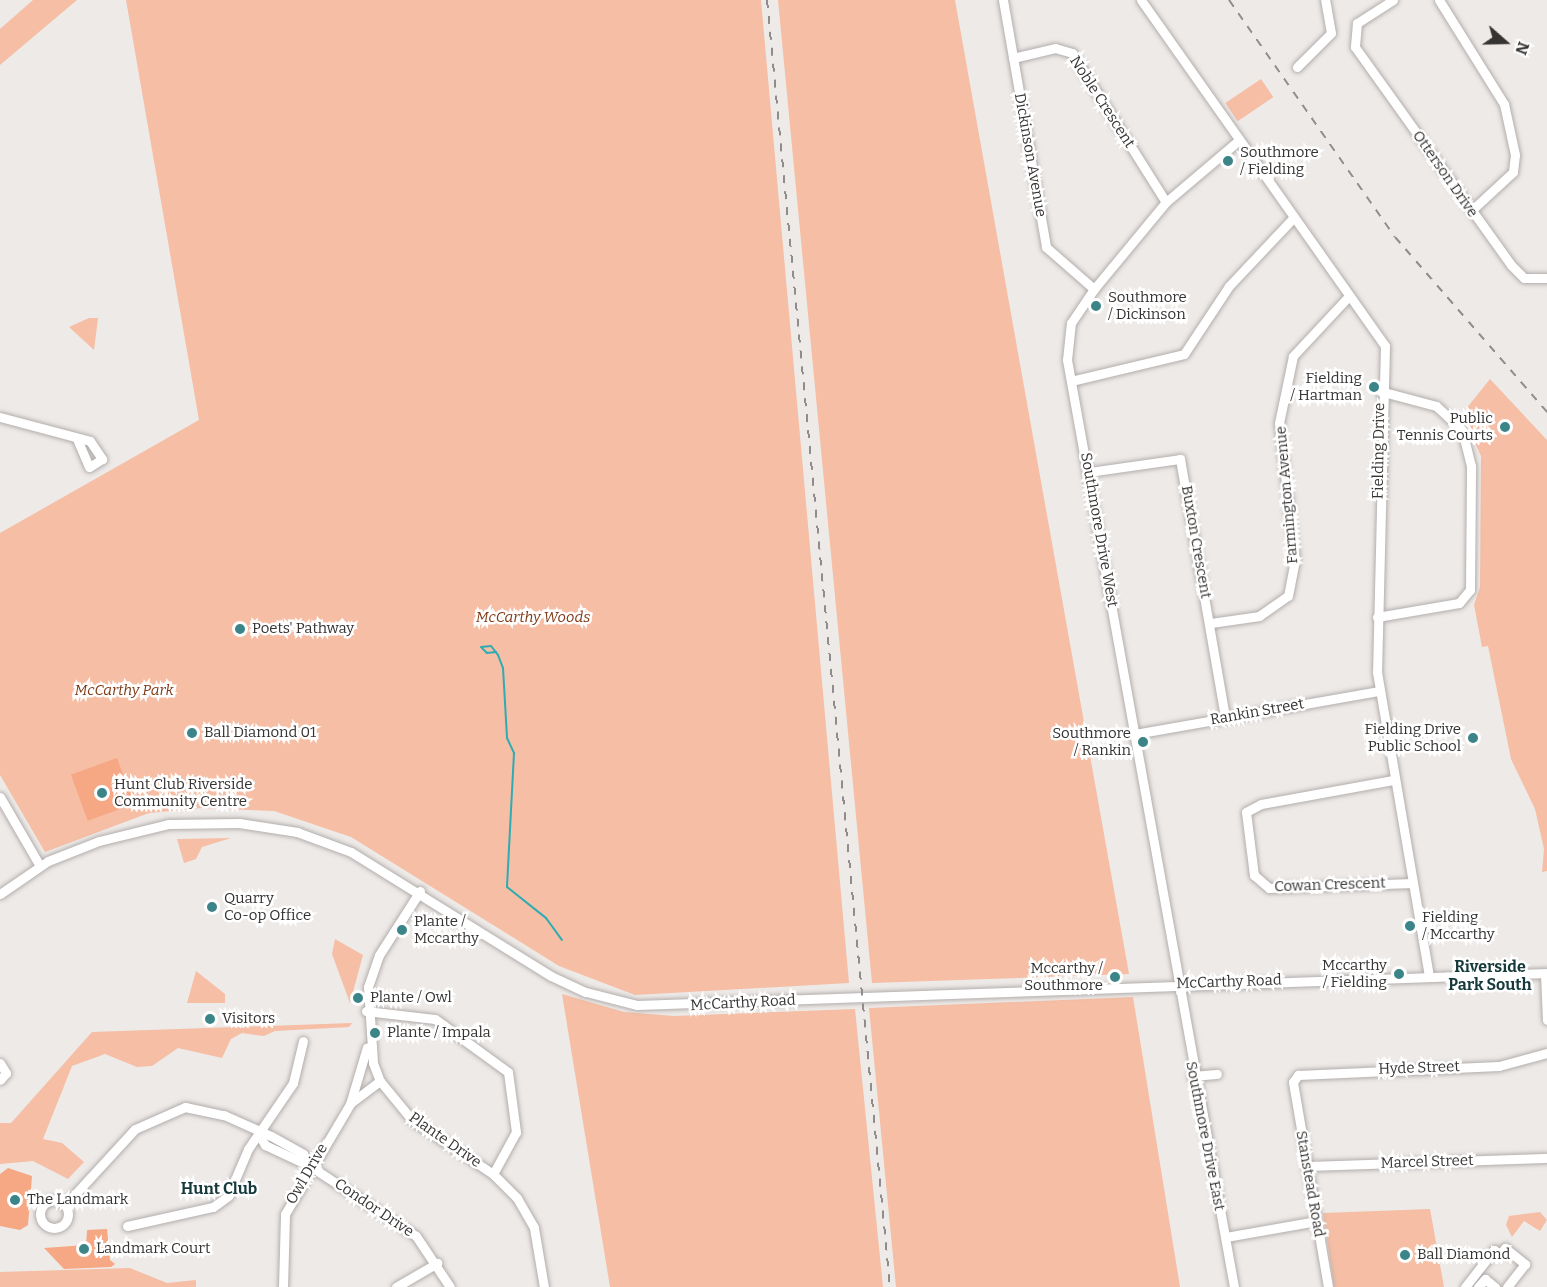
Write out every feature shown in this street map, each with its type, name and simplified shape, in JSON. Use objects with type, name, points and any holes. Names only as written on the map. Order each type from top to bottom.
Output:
[{"type":"street","name":"Dickinson Avenue","points":[[1003,0],[1046,247],[1094,289]]},
{"type":"street","name":"Fielding Drive","points":[[1141,0],[1385,346],[1380,391],[1377,617],[1379,691],[1429,976]]},
{"type":"street","points":[[1297,67],[1331,33],[1325,0]]},
{"type":"street","name":"Otterson Drive","points":[[1394,0],[1357,23],[1355,48],[1524,278],[1547,278]]},
{"type":"street","points":[[1439,0],[1504,104],[1515,155],[1514,172],[1472,210]]},
{"type":"street","name":"Noble Crescent","points":[[1013,58],[1055,48],[1072,53],[1166,201]]},
{"type":"street","name":"Southmore Drive West","points":[[1178,984],[1089,472],[1071,381],[1071,323],[1094,289],[1166,201],[1239,140]]},
{"type":"street","points":[[1071,381],[1184,354],[1224,292],[1293,218]]},
{"type":"street","name":"Farmington Avenue","points":[[1211,623],[1259,616],[1288,596],[1295,561],[1279,423],[1293,356],[1349,296]]},
{"type":"street","points":[[1377,617],[1459,603],[1470,590],[1471,466],[1462,430],[1436,406],[1380,391]]},
{"type":"street","points":[[0,417],[77,439]]},
{"type":"street","name":"Buxton Crescent","points":[[1089,472],[1180,459],[1226,717]]},
{"type":"street","name":"Rankin Street","points":[[1135,734],[1379,691]]},
{"type":"street","name":"Cowan Crescent","points":[[1393,780],[1261,804],[1246,812],[1254,875],[1269,888],[1413,883]]},
{"type":"street","points":[[0,797],[40,866]]},
{"type":"street","name":"McCarthy Road","points":[[0,894],[40,866],[136,831],[169,824],[239,823],[297,832],[351,852],[420,891],[568,985],[637,1005],[1178,984],[1546,974]]},
{"type":"street","name":"Plante Drive","points":[[420,891],[376,960],[366,1011],[368,1042],[380,1081],[412,1120],[493,1174],[517,1198],[534,1228],[544,1287]]},
{"type":"street","points":[[1546,974],[1547,1020]]},
{"type":"street","name":"Southmore Drive East","points":[[1178,984],[1192,1076],[1226,1237],[1234,1287]]},
{"type":"street","points":[[366,1011],[435,1019],[508,1072],[516,1132],[493,1174]]},
{"type":"street","points":[[127,1226],[213,1207],[228,1196],[260,1135],[293,1083],[303,1041]]},
{"type":"street","name":"Owl Drive","points":[[283,1287],[285,1215],[310,1166],[350,1104],[368,1042]]},
{"type":"street","name":"Hyde Street","points":[[1293,1082],[1298,1075],[1337,1071],[1499,1066],[1547,1053]]},
{"type":"street","points":[[0,1063],[6,1073],[0,1080]]},
{"type":"street","points":[[1192,1076],[1217,1074]]},
{"type":"street","name":"Owl Drive","points":[[350,1104],[380,1081]]},
{"type":"street","name":"Stanstead Road","points":[[1293,1082],[1328,1287]]},
{"type":"street","name":"Condor Drive","points":[[66,1204],[135,1129],[168,1112],[191,1107],[213,1112],[260,1135],[265,1145],[310,1166],[416,1236],[437,1263],[450,1287]]},
{"type":"street","name":"Marcel Street","points":[[1306,1166],[1547,1158]]},
{"type":"street","points":[[1226,1237],[1317,1221]]},
{"type":"street","points":[[1465,1287],[1494,1250],[1500,1254],[1504,1248],[1525,1264],[1506,1287]]},
{"type":"street","points":[[396,1287],[437,1263]]},
{"type":"street","points":[[1478,1287],[1485,1279],[1495,1287]]},
{"type":"green space","points":[[33,0],[77,0],[0,65],[0,29]]},
{"type":"green space","name":"McCarthy Woods","points":[[126,0],[761,0],[849,983],[635,995],[559,966],[351,837],[274,811],[202,808],[149,813],[45,852],[0,775],[0,533],[199,420]]},
{"type":"green space","points":[[778,0],[955,0],[1129,974],[872,983]]},
{"type":"green space","points":[[1261,79],[1273,97],[1238,121],[1225,103]]},
{"type":"green space","points":[[89,318],[98,318],[94,350],[69,327]]},
{"type":"green space","points":[[1490,379],[1547,440],[1547,871],[1542,872],[1544,849],[1535,809],[1511,759],[1488,646],[1482,647],[1474,605],[1480,587],[1481,456],[1462,414]]},
{"type":"green space","points":[[231,838],[202,847],[196,859],[184,863],[177,839]]},
{"type":"green space","points":[[335,939],[363,955],[350,1003],[332,954]]},
{"type":"green space","points":[[196,971],[225,994],[225,1003],[187,1003]]},
{"type":"green space","points":[[562,994],[624,1012],[674,1016],[855,1009],[883,1287],[610,1287]]},
{"type":"green space","points":[[1133,997],[1180,1287],[896,1287],[869,1008]]},
{"type":"green space","points":[[352,1023],[349,1027],[275,1031],[264,1036],[242,1033],[231,1039],[222,1058],[178,1048],[152,1066],[137,1067],[105,1054],[72,1066],[43,1139],[62,1143],[84,1162],[68,1179],[33,1161],[0,1164],[0,1123],[11,1123],[92,1032]]},
{"type":"green space","points":[[1430,1209],[1444,1287],[1334,1287],[1323,1213]]},
{"type":"green space","points":[[1540,1212],[1547,1220],[1540,1231],[1524,1221],[1512,1237],[1506,1225],[1509,1216]]},
{"type":"green space","points":[[130,1268],[167,1283],[196,1280],[196,1287],[0,1287],[0,1272]]},
{"type":"building","name":"Hunt Club Riverside Community Centre","points":[[117,758],[134,804],[88,821],[71,775]]},
{"type":"building","name":"The Landmark","points":[[8,1168],[32,1176],[28,1225],[20,1230],[0,1226],[0,1174]]},
{"type":"building","name":"Landmark Court","points":[[107,1229],[110,1260],[115,1264],[111,1267],[64,1269],[44,1248],[86,1245],[87,1230]]},
{"type":"waterway","points":[[496,652],[487,653],[481,647],[491,646],[498,655],[503,668],[507,738],[514,753],[507,887],[546,918],[562,940]]},
{"type":"railway","points":[[767,0],[890,1287]]},
{"type":"railway","points":[[1229,0],[1395,237],[1547,412]]},
{"type":"place","name":"Southmore / Fielding","points":[[1228,161]]},
{"type":"place","name":"Southmore / Dickinson","points":[[1096,306]]},
{"type":"place","name":"Fielding / Hartman","points":[[1374,387]]},
{"type":"place","name":"Public Tennis Courts","points":[[1505,427]]},
{"type":"place","name":"Poets' Pathway","points":[[240,629]]},
{"type":"place","name":"Ball Diamond 01","points":[[192,733]]},
{"type":"place","name":"Fielding Drive Public School","points":[[1473,738]]},
{"type":"place","name":"Southmore / Rankin","points":[[1143,742]]},
{"type":"place","name":"Hunt Club Riverside Community Centre","points":[[102,793]]},
{"type":"place","name":"Quarry Co-op Office","points":[[212,907]]},
{"type":"place","name":"Fielding / Mccarthy","points":[[1410,926]]},
{"type":"place","name":"Plante / Mccarthy","points":[[402,930]]},
{"type":"place","name":"Mccarthy / Fielding","points":[[1399,974]]},
{"type":"place","name":"Mccarthy / Southmore","points":[[1115,977]]},
{"type":"place","name":"Plante / Owl","points":[[358,998]]},
{"type":"place","name":"Visitors","points":[[210,1019]]},
{"type":"place","name":"Plante / Impala","points":[[375,1033]]},
{"type":"place","name":"The Landmark","points":[[15,1200]]},
{"type":"place","name":"Landmark Court","points":[[84,1249]]},
{"type":"place","name":"Ball Diamond","points":[[1405,1255]]},
{"type":"district","name":"Riverside Park South","points":[[1490,976]]},
{"type":"district","name":"Hunt Club","points":[[219,1189]]},
{"type":"park label","name":"McCarthy Park","points":[[124,691]]}]
